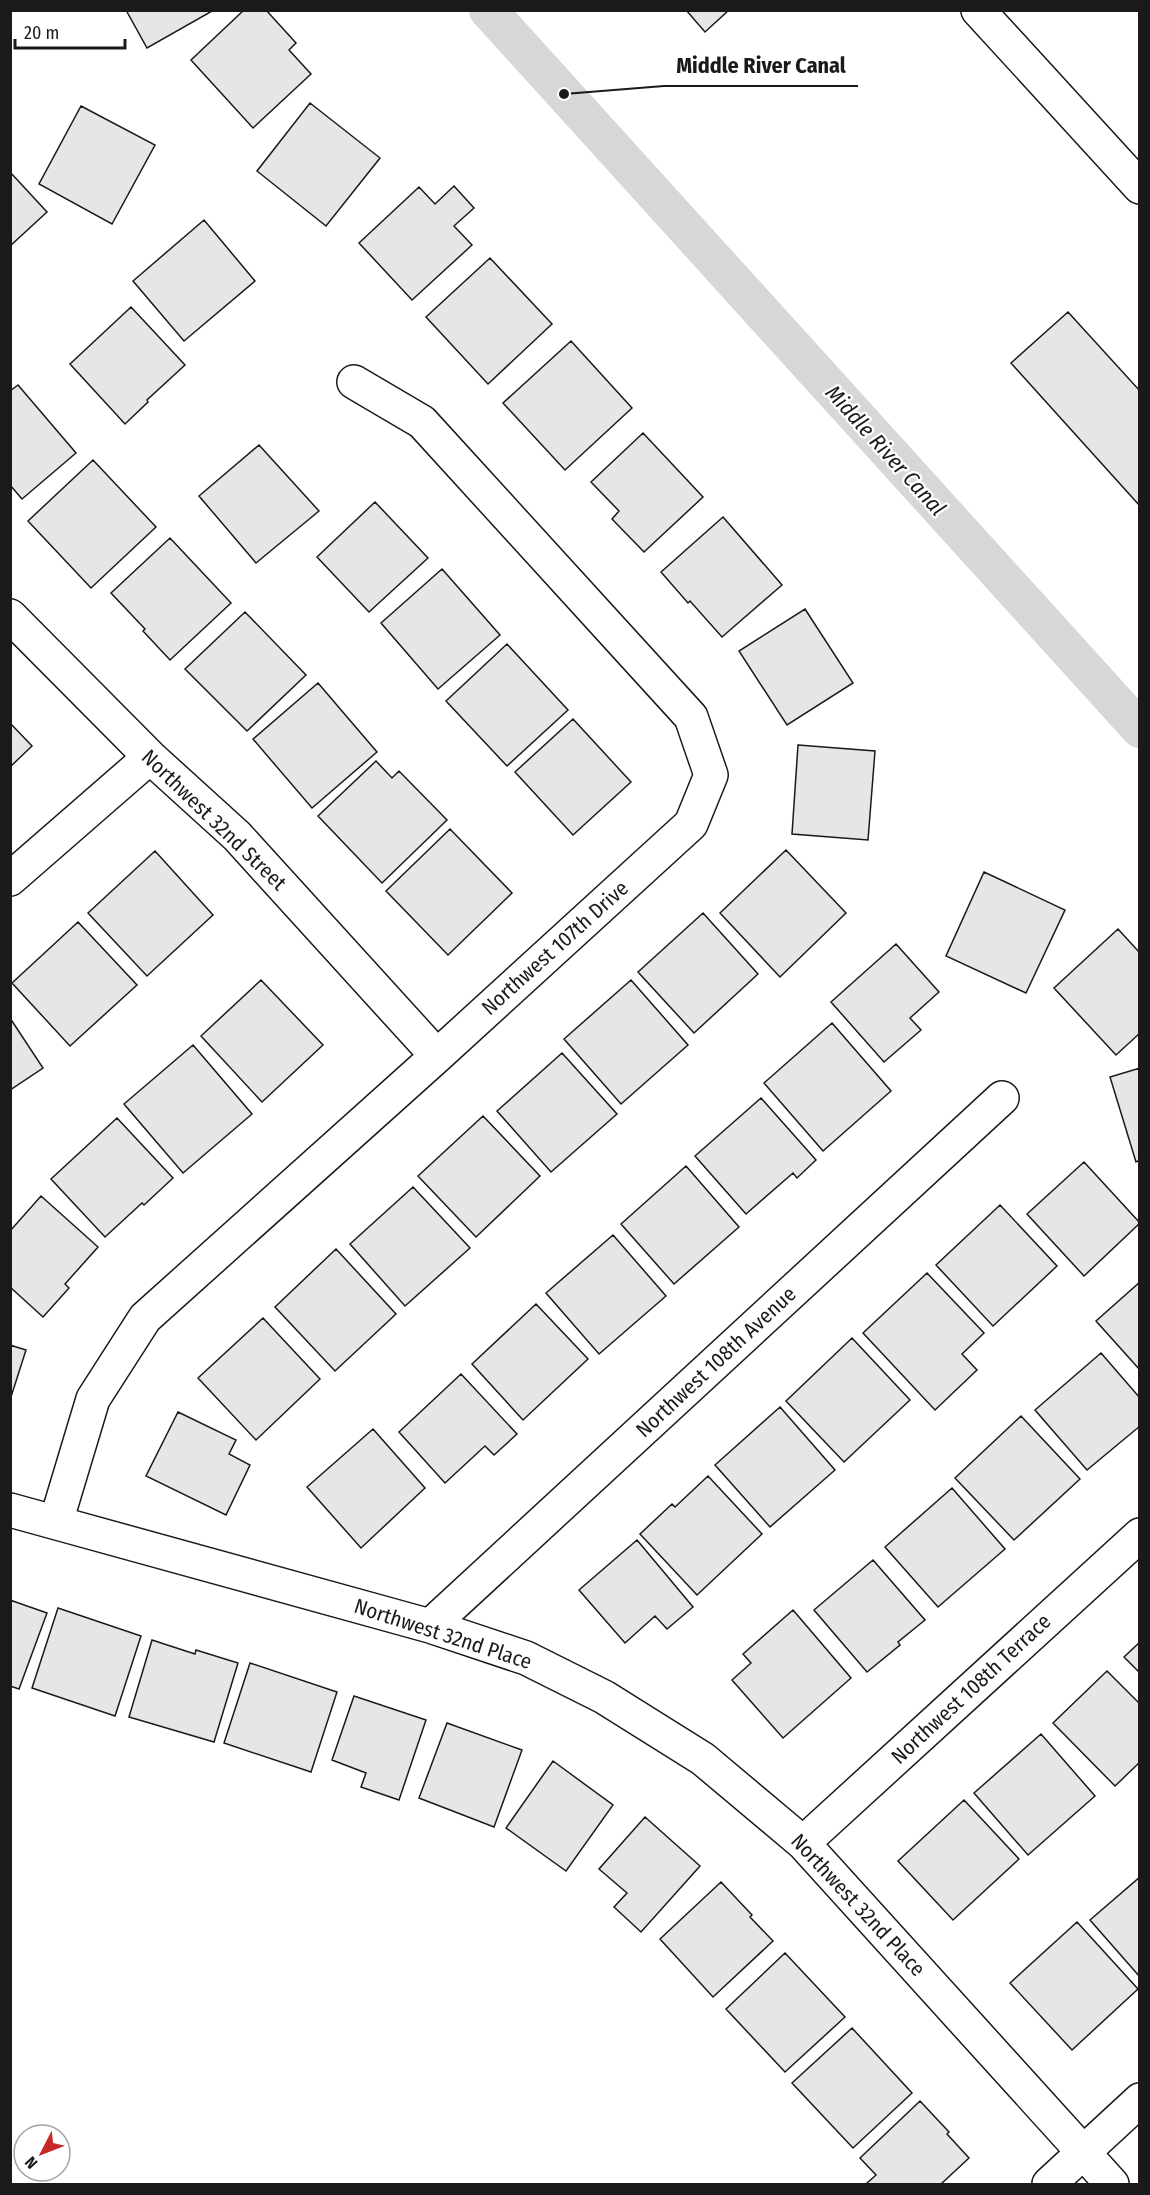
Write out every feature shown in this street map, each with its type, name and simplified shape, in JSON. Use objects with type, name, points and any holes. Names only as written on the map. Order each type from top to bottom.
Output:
[{"type":"street","points":[[978,10],[1140,187]]},
{"type":"street","name":"Northwest 107th Drive","points":[[56,1522],[93,1399],[145,1318],[691,824],[711,775],[691,717],[683,708],[422,422],[354,382]]},
{"type":"street","name":"Northwest 32nd Street","points":[[10,616],[150,757],[237,836],[437,1056]]},
{"type":"street","points":[[10,879],[150,757]]},
{"type":"street","name":"Northwest 108th Avenue","points":[[430,1626],[1002,1098]]},
{"type":"street","name":"Northwest 32nd Place","points":[[10,1510],[430,1626],[526,1658],[604,1697],[703,1759],[803,1843],[1112,2184]]},
{"type":"street","name":"Northwest 108th Terrace","points":[[803,1843],[1140,1535]]},
{"type":"street","points":[[1049,2184],[1140,2100]]},
{"type":"building","points":[[126,10],[214,10],[147,48]]},
{"type":"building","points":[[244,10],[266,10],[296,43],[289,50],[311,74],[253,128],[191,60]]},
{"type":"building","points":[[686,10],[729,10],[705,32]]},
{"type":"building","points":[[310,103],[380,158],[326,226],[257,171]]},
{"type":"building","points":[[81,106],[155,145],[112,224],[39,184]]},
{"type":"building","points":[[10,172],[47,212],[10,246]]},
{"type":"building","points":[[454,186],[474,208],[454,226],[472,245],[412,300],[359,243],[419,187],[435,204]]},
{"type":"building","points":[[204,220],[255,281],[184,341],[133,281]]},
{"type":"building","points":[[490,258],[552,324],[488,384],[426,317]]},
{"type":"building","points":[[131,307],[185,365],[125,424],[70,364]]},
{"type":"building","points":[[1068,312],[1140,391],[1140,506],[1011,363]]},
{"type":"building","points":[[571,341],[632,408],[565,470],[503,403]]},
{"type":"building","points":[[18,385],[76,453],[22,499],[10,485],[10,391]]},
{"type":"building","points":[[643,433],[703,497],[644,552],[612,519],[619,511],[591,482]]},
{"type":"building","points":[[259,445],[319,511],[256,563],[199,496]]},
{"type":"building","points":[[93,460],[156,527],[91,588],[28,521]]},
{"type":"building","points":[[375,502],[428,558],[369,612],[317,557]]},
{"type":"building","points":[[723,517],[782,585],[722,637],[661,572]]},
{"type":"building","points":[[170,538],[231,603],[170,660],[111,593]]},
{"type":"building","points":[[442,569],[500,635],[438,689],[381,623]]},
{"type":"building","points":[[805,609],[853,683],[787,725],[739,651]]},
{"type":"building","points":[[245,612],[306,675],[247,731],[185,669]]},
{"type":"building","points":[[507,644],[568,710],[507,766],[446,701]]},
{"type":"building","points":[[318,683],[377,752],[312,808],[253,739]]},
{"type":"building","points":[[573,719],[631,782],[573,835],[515,772]]},
{"type":"building","points":[[10,723],[32,746],[10,767]]},
{"type":"building","points":[[798,745],[875,751],[868,840],[792,834]]},
{"type":"building","points":[[376,761],[392,778],[399,771],[447,820],[382,883],[318,816]]},
{"type":"building","points":[[450,829],[512,893],[448,955],[386,891]]},
{"type":"building","points":[[786,850],[846,913],[780,977],[720,913]]},
{"type":"building","points":[[155,851],[213,915],[147,976],[88,913]]},
{"type":"building","points":[[984,872],[1065,910],[1026,993],[946,956]]},
{"type":"building","points":[[703,913],[758,974],[694,1033],[638,972]]},
{"type":"building","points":[[78,922],[137,985],[70,1046],[12,983]]},
{"type":"building","points":[[1118,929],[1140,953],[1140,1033],[1116,1055],[1054,988]]},
{"type":"building","points":[[896,944],[939,992],[910,1018],[921,1030],[884,1062],[831,1002]]},
{"type":"building","points":[[261,980],[323,1045],[262,1102],[201,1036]]},
{"type":"building","points":[[631,980],[688,1045],[621,1104],[564,1039]]},
{"type":"building","points":[[10,1018],[43,1068],[10,1090]]},
{"type":"building","points":[[832,1023],[891,1091],[823,1151],[764,1083]]},
{"type":"building","points":[[193,1045],[252,1114],[183,1173],[124,1104]]},
{"type":"building","points":[[562,1053],[617,1114],[551,1172],[497,1111]]},
{"type":"building","points":[[1140,1068],[1140,1160],[1136,1162],[1110,1077]]},
{"type":"building","points":[[761,1098],[816,1160],[797,1178],[793,1173],[746,1214],[695,1156]]},
{"type":"building","points":[[483,1116],[540,1176],[476,1237],[418,1176]]},
{"type":"building","points":[[117,1118],[173,1178],[105,1237],[51,1179]]},
{"type":"building","points":[[1084,1162],[1140,1223],[1084,1276],[1027,1214]]},
{"type":"building","points":[[686,1166],[739,1227],[674,1284],[621,1224]]},
{"type":"building","points":[[413,1187],[470,1248],[405,1306],[350,1244]]},
{"type":"building","points":[[41,1196],[98,1247],[65,1284],[69,1288],[43,1317],[10,1287],[10,1231]]},
{"type":"building","points":[[1000,1205],[1057,1266],[993,1326],[936,1265]]},
{"type":"building","points":[[613,1235],[666,1296],[599,1354],[546,1293]]},
{"type":"building","points":[[336,1249],[396,1314],[335,1371],[275,1307]]},
{"type":"building","points":[[927,1273],[984,1333],[962,1354],[977,1370],[935,1410],[863,1333]]},
{"type":"building","points":[[1140,1282],[1140,1370],[1096,1321]]},
{"type":"building","points":[[536,1304],[588,1359],[523,1420],[472,1364]]},
{"type":"building","points":[[263,1318],[320,1379],[256,1440],[198,1378]]},
{"type":"building","points":[[852,1338],[910,1400],[844,1462],[786,1401]]},
{"type":"building","points":[[10,1345],[26,1350],[10,1400]]},
{"type":"building","points":[[1101,1353],[1140,1398],[1140,1426],[1087,1470],[1035,1410]]},
{"type":"building","points":[[461,1374],[517,1434],[494,1455],[485,1446],[445,1483],[399,1432]]},
{"type":"building","points":[[780,1407],[835,1470],[770,1527],[715,1465]]},
{"type":"building","points":[[178,1412],[236,1440],[229,1454],[250,1465],[226,1515],[146,1476]]},
{"type":"building","points":[[1021,1416],[1080,1479],[1014,1540],[955,1478]]},
{"type":"building","points":[[373,1429],[425,1488],[361,1548],[307,1487]]},
{"type":"building","points":[[708,1476],[762,1534],[697,1595],[640,1534],[672,1504],[675,1507]]},
{"type":"building","points":[[952,1488],[1005,1549],[938,1607],[885,1547]]},
{"type":"building","points":[[637,1540],[693,1607],[667,1629],[655,1616],[625,1643],[579,1590]]},
{"type":"building","points":[[873,1560],[925,1620],[898,1642],[900,1645],[867,1672],[814,1610]]},
{"type":"building","points":[[10,1600],[47,1613],[19,1689],[10,1686]]},
{"type":"building","points":[[58,1608],[141,1636],[115,1716],[32,1688]]},
{"type":"building","points":[[793,1610],[851,1678],[783,1738],[732,1680],[751,1663],[743,1654]]},
{"type":"building","points":[[152,1640],[195,1654],[196,1650],[238,1663],[214,1742],[129,1717]]},
{"type":"building","points":[[1140,1642],[1140,1673],[1124,1657]]},
{"type":"building","points":[[250,1663],[337,1692],[311,1772],[224,1743]]},
{"type":"building","points":[[1107,1671],[1140,1704],[1140,1762],[1115,1786],[1053,1723]]},
{"type":"building","points":[[354,1696],[426,1720],[399,1800],[361,1787],[366,1773],[332,1760]]},
{"type":"building","points":[[447,1723],[522,1750],[494,1827],[419,1798]]},
{"type":"building","points":[[1041,1734],[1095,1796],[1028,1855],[974,1793]]},
{"type":"building","points":[[553,1761],[613,1805],[566,1871],[506,1828]]},
{"type":"building","points":[[964,1800],[1019,1859],[953,1920],[898,1861]]},
{"type":"building","points":[[645,1817],[700,1866],[641,1932],[614,1907],[627,1893],[599,1869]]},
{"type":"building","points":[[1140,1877],[1140,1977],[1090,1920]]},
{"type":"building","points":[[721,1882],[773,1941],[713,1997],[660,1939]]},
{"type":"building","points":[[1077,1922],[1138,1989],[1072,2050],[1010,1983]]},
{"type":"building","points":[[785,1953],[845,2017],[785,2072],[726,2009]]},
{"type":"building","points":[[852,2028],[912,2093],[853,2148],[792,2083]]},
{"type":"building","points":[[920,2101],[969,2158],[941,2184],[866,2184],[876,2175],[860,2158]]},
{"type":"waterway","name":"Middle River Canal","points":[[488,10],[1140,729]]},
{"type":"place","name":"Middle River Canal","points":[[564,94]]}]
